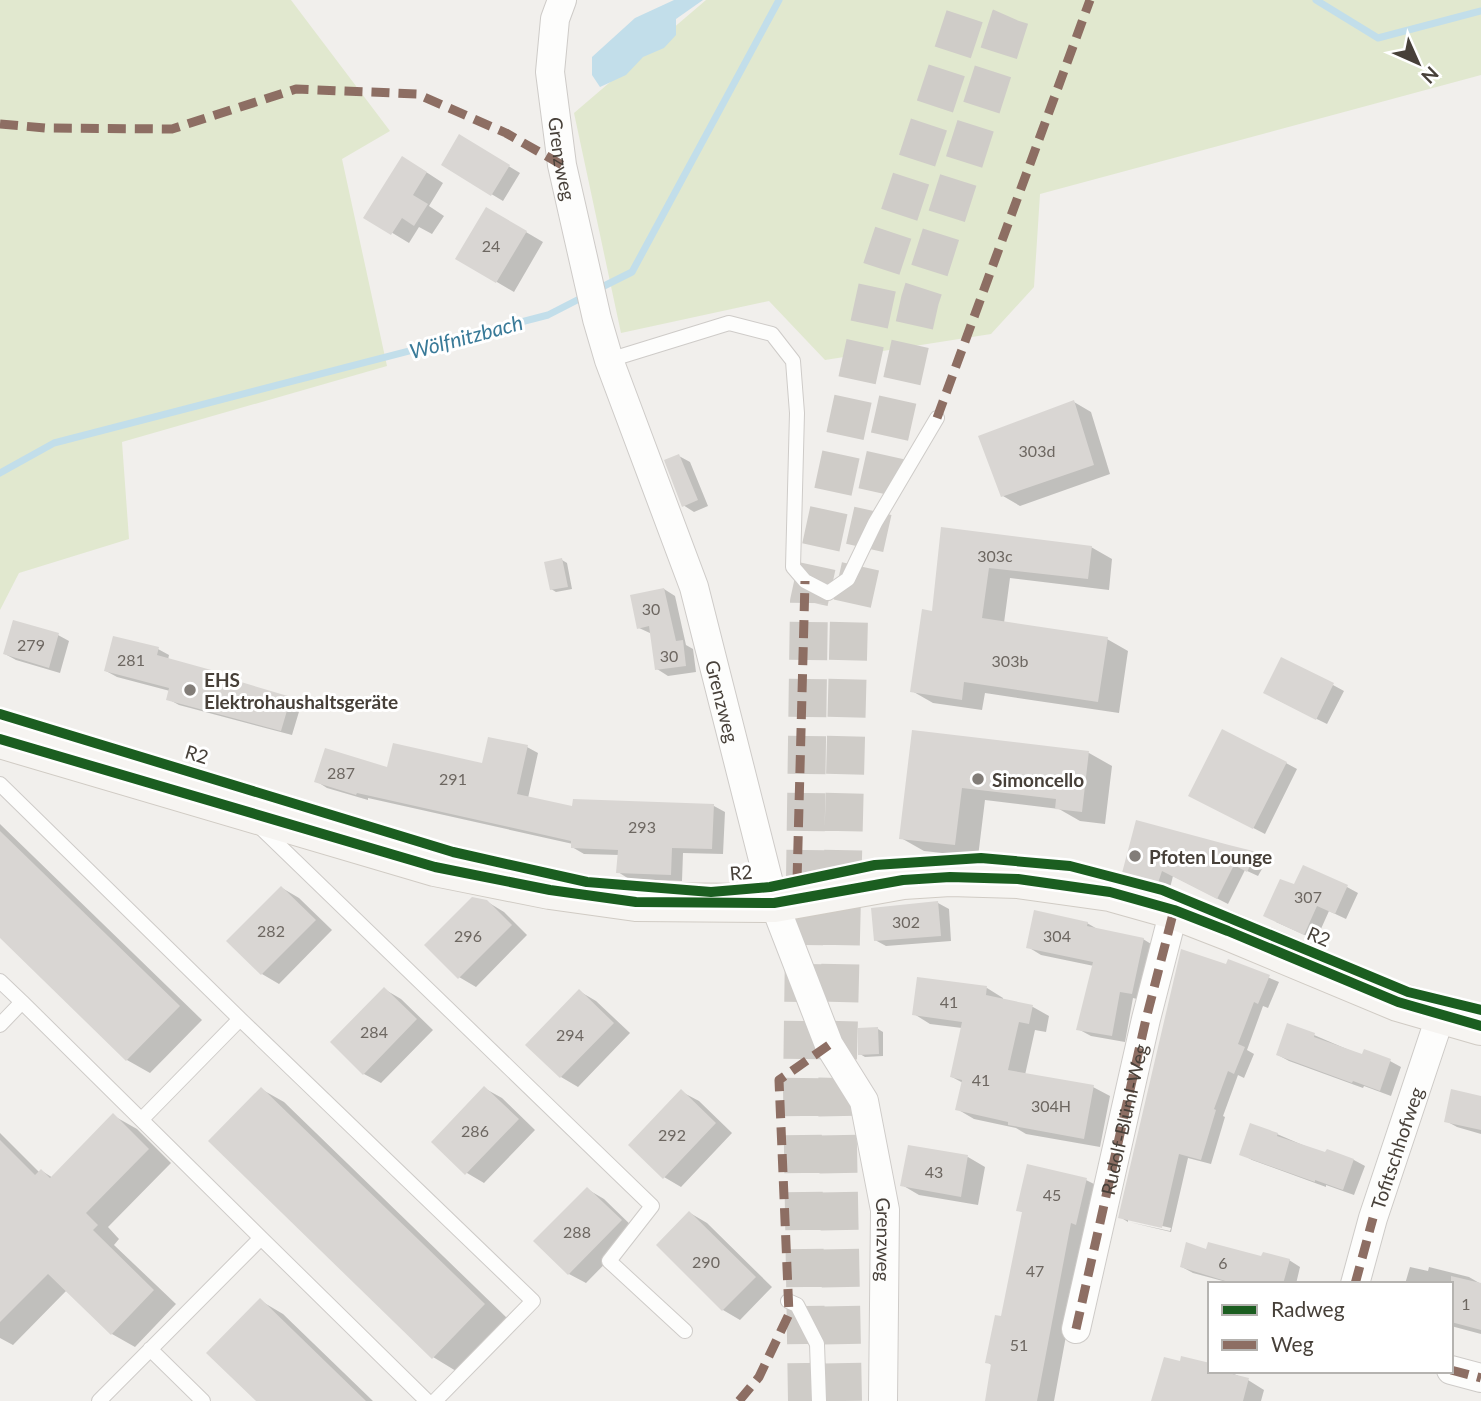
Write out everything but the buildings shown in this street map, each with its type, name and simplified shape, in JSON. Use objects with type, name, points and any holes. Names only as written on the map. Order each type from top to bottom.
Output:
[{"type":"street","name":"Grenzweg","points":[[562,0],[555,19],[550,72],[562,165],[597,319],[609,360],[694,587],[774,903],[829,1045],[864,1101],[885,1210],[883,1401]]},
{"type":"street","points":[[0,739],[435,867],[550,890],[636,902],[774,903],[903,880],[950,877],[1018,878],[1111,892],[1174,910],[1398,1002],[1481,1026]]},
{"type":"street","name":"Rudolf-Blüml-Weg","points":[[1076,1329],[1146,1019],[1174,910]]},
{"type":"street","name":"Tofitschhofweg","points":[[1356,1282],[1373,1218],[1441,1014]]},
{"type":"street","points":[[1453,1371],[1481,1378]]},
{"type":"lane","points":[[609,360],[729,323],[772,334],[793,361],[797,413],[793,568],[805,581],[828,593],[848,579],[875,523],[937,418]]},
{"type":"lane","points":[[0,784],[533,1301],[435,1401]]},
{"type":"lane","points":[[244,811],[652,1206],[609,1261],[685,1331]]},
{"type":"lane","points":[[0,981],[427,1401]]},
{"type":"lane","points":[[0,1025],[22,1002]]},
{"type":"lane","points":[[142,1119],[240,1019]]},
{"type":"lane","points":[[99,1401],[261,1238]]},
{"type":"lane","points":[[788,1301],[797,1306],[817,1344],[819,1401]]},
{"type":"lane","points":[[150,1349],[203,1401]]},
{"type":"green space","points":[[0,0],[291,0],[390,131],[342,159],[387,366],[122,442],[129,539],[19,573],[0,610]]},
{"type":"green space","points":[[706,0],[1481,0],[1481,75],[1040,194],[1034,287],[991,334],[825,360],[769,301],[621,333],[574,113]]},
{"type":"water","points":[[674,0],[703,0],[676,19],[676,35],[664,48],[643,57],[626,75],[600,87],[592,75],[592,57],[635,18]]},
{"type":"waterway","name":"Wölfnitzbach","points":[[596,290],[632,272],[779,0]]},
{"type":"waterway","name":"Wölfnitzbach","points":[[1316,0],[1378,38],[1481,11]]},
{"type":"waterway","name":"Wölfnitzbach","points":[[0,473],[54,443],[548,315],[585,296]]},
{"type":"tunnel","points":[[807,1401],[802,1088],[809,602],[881,270],[970,0]]},
{"type":"tunnel","points":[[843,1401],[837,1097],[849,618],[920,300],[1018,0]]},
{"type":"marked path","points":[[937,418],[1090,0]]},
{"type":"marked path","points":[[0,124],[45,128],[172,129],[296,89],[417,94],[506,133],[562,165]]},
{"type":"marked path","points":[[797,881],[805,581]]},
{"type":"marked path","points":[[1076,1329],[1146,1019],[1174,910]]},
{"type":"marked path","points":[[739,1401],[759,1377],[789,1314],[779,1080],[829,1045]]},
{"type":"marked path","points":[[1356,1282],[1373,1218]]},
{"type":"marked path","points":[[1453,1371],[1481,1378]]},
{"type":"cycle path","name":"R2","points":[[0,714],[453,852],[587,882],[711,892],[770,887],[875,865],[981,858],[1070,866],[1162,890],[1408,992],[1481,1010]]},
{"type":"cycle path","points":[[0,739],[435,867],[550,890],[636,902],[774,903],[903,880],[950,877],[1018,879],[1110,892],[1174,910],[1398,1002],[1481,1026]]},
{"type":"place","name":"EHS Elektrohaushaltsgeräte","points":[[190,690]]},
{"type":"place","name":"Simoncello","points":[[978,779]]},
{"type":"place","name":"Pfoten Lounge","points":[[1135,856]]}]
